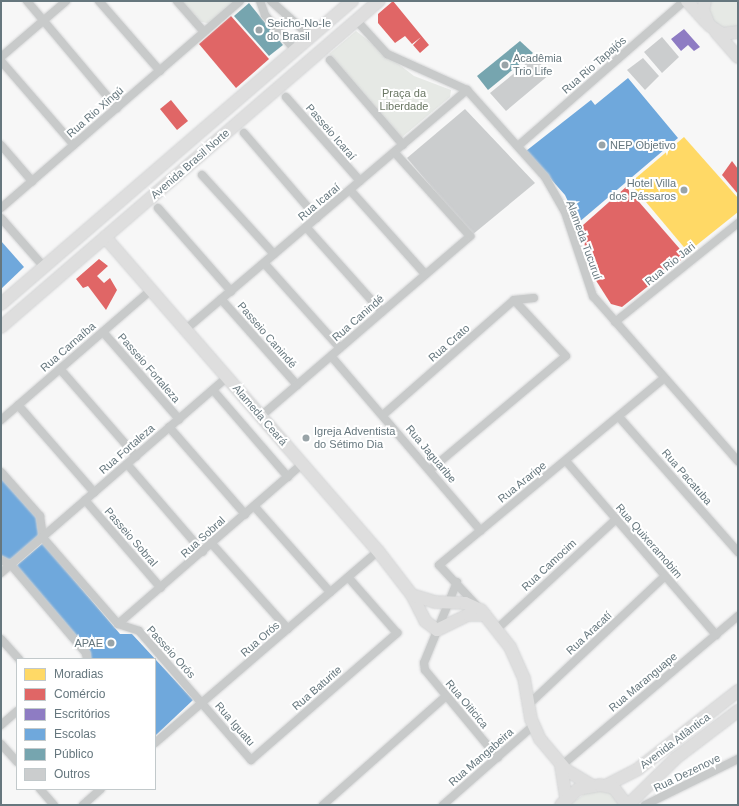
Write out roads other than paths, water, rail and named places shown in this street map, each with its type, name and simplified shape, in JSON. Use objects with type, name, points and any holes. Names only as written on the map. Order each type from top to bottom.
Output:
[{"type":"main road","name":"Avenida Brasil Norte","points":[[1,304],[352,1]]},
{"type":"main road","name":"Avenida Brasil Norte","points":[[1,327],[379,1]]},
{"type":"main road","points":[[685,1],[738,57]]},
{"type":"main road","points":[[706,1],[703,10],[712,28]]},
{"type":"main road","points":[[712,28],[738,32]]},
{"type":"main road","name":"Alameda Ceará","points":[[105,237],[378,551],[412,595],[424,621]]},
{"type":"main road","points":[[412,595],[435,602],[449,601],[483,612],[498,628],[524,678],[533,726],[561,766],[591,786]]},
{"type":"main road","points":[[435,602],[424,621],[438,630],[468,615],[483,612]]},
{"type":"main road","name":"Avenida Atlântica","points":[[563,802],[591,786],[607,785],[638,769],[738,691]]},
{"type":"main road","name":"Avenida Atlântica","points":[[607,785],[620,793],[627,805],[676,758],[738,711]]},
{"type":"main road","points":[[561,766],[563,802]]},
{"type":"street","points":[[27,1],[117,108]]},
{"type":"street","points":[[1,57],[66,1]]},
{"type":"street","points":[[99,1],[160,71]]},
{"type":"street","points":[[177,1],[204,32]]},
{"type":"street","name":"Rua Rio Xingú","points":[[1,208],[240,1]]},
{"type":"street","points":[[260,1],[265,15],[295,50]]},
{"type":"street","points":[[272,1],[311,36]]},
{"type":"street","name":"Rua Rio Tapajós","points":[[518,146],[685,1]]},
{"type":"street","name":"Alameda Tucuruí","points":[[356,20],[387,54],[467,90],[545,177],[565,212],[593,296],[738,461]]},
{"type":"street","points":[[1,60],[74,145]]},
{"type":"street","points":[[330,60],[402,145]]},
{"type":"street","name":"Rua Icaraí","points":[[186,329],[467,90]]},
{"type":"street","name":"Passeio Icaraí","points":[[286,97],[360,181]]},
{"type":"street","points":[[244,134],[317,218]]},
{"type":"street","points":[[1,145],[32,181]]},
{"type":"street","name":"Rua Canindé","points":[[261,416],[470,236],[394,152]]},
{"type":"street","points":[[202,175],[274,254]]},
{"type":"street","points":[[350,190],[425,274]]},
{"type":"street","points":[[158,208],[231,291]]},
{"type":"street","points":[[1,218],[44,267]]},
{"type":"street","name":"Rua Rio Jari","points":[[615,322],[738,222]]},
{"type":"street","points":[[306,227],[382,312]]},
{"type":"street","points":[[264,263],[340,348]]},
{"type":"street","name":"Rua Carnaíba","points":[[1,420],[150,290]]},
{"type":"street","points":[[514,300],[534,298]]},
{"type":"street","name":"Passeio Canindé","points":[[221,299],[297,385]]},
{"type":"street","points":[[430,470],[566,356],[514,300]]},
{"type":"street","name":"Rua Crato","points":[[383,415],[514,300]]},
{"type":"street","name":"Passeio Fortaleza","points":[[103,332],[179,419]]},
{"type":"street","name":"Rua Jaguaribe","points":[[331,356],[481,530]]},
{"type":"street","points":[[60,368],[136,456]]},
{"type":"street","name":"Rua Fortaleza","points":[[1,573],[227,377]]},
{"type":"street","name":"Rua Araripe","points":[[457,582],[440,565],[664,378]]},
{"type":"street","points":[[213,390],[288,477]]},
{"type":"street","points":[[18,405],[94,492]]},
{"type":"street","name":"Rua Pacatuba","points":[[619,417],[738,552]]},
{"type":"street","points":[[169,427],[245,514]]},
{"type":"street","name":"Rua Quixeramobim","points":[[566,461],[716,635]]},
{"type":"street","points":[[127,464],[204,552]]},
{"type":"street","name":"Rua Sobral","points":[[118,624],[204,552],[302,464]]},
{"type":"street","points":[[1,472],[40,516],[43,538],[118,624]]},
{"type":"street","name":"Passeio Sobral","points":[[85,500],[161,588]]},
{"type":"street","points":[[254,506],[330,592]]},
{"type":"street","name":"Rua Camocim","points":[[498,628],[616,518]]},
{"type":"street","points":[[212,544],[288,629]]},
{"type":"street","name":"Rua Orós","points":[[156,742],[378,551]]},
{"type":"street","points":[[1,560],[11,565],[87,656]]},
{"type":"street","name":"Rua Aracatí","points":[[528,705],[665,576]]},
{"type":"street","name":"Rua Baturite","points":[[251,760],[397,633],[348,577]]},
{"type":"street","points":[[438,630],[457,582],[483,612]]},
{"type":"street","name":"Rua Maranguape","points":[[561,766],[738,616]]},
{"type":"street","name":"Passeio Orós","points":[[118,624],[139,631],[202,704]]},
{"type":"street","name":"Rua Oiticica","points":[[438,630],[424,663],[425,670],[498,758]]},
{"type":"street","points":[[1,639],[18,658]]},
{"type":"street","points":[[323,805],[446,696]]},
{"type":"street","name":"Rua Iguatu","points":[[202,704],[251,760]]},
{"type":"street","points":[[1,724],[16,712]]},
{"type":"street","name":"Rua Mangabeira","points":[[443,805],[533,726]]},
{"type":"street","points":[[1,744],[16,761]]},
{"type":"street","name":"Rua Dezenove","points":[[645,805],[738,759]]},
{"type":"street","points":[[41,790],[54,805]]},
{"type":"street","points":[[83,805],[100,790]]},
{"type":"place","name":"Seicho-No-Ie do Brasil","points":[[259,30]]},
{"type":"place","name":"Acadêmia Trio Life","points":[[505,65]]},
{"type":"place","name":"NEP Objetivo","points":[[602,145]]},
{"type":"place","name":"Hotel Villa dos Pássaros","points":[[684,190]]},
{"type":"place","name":"Igreja Adventista do Sétimo Dia","points":[[306,438]]},
{"type":"place","name":"APAE","points":[[111,643]]},
{"type":"park label","name":"Praça da Liberdade","points":[[404,100]]}]
